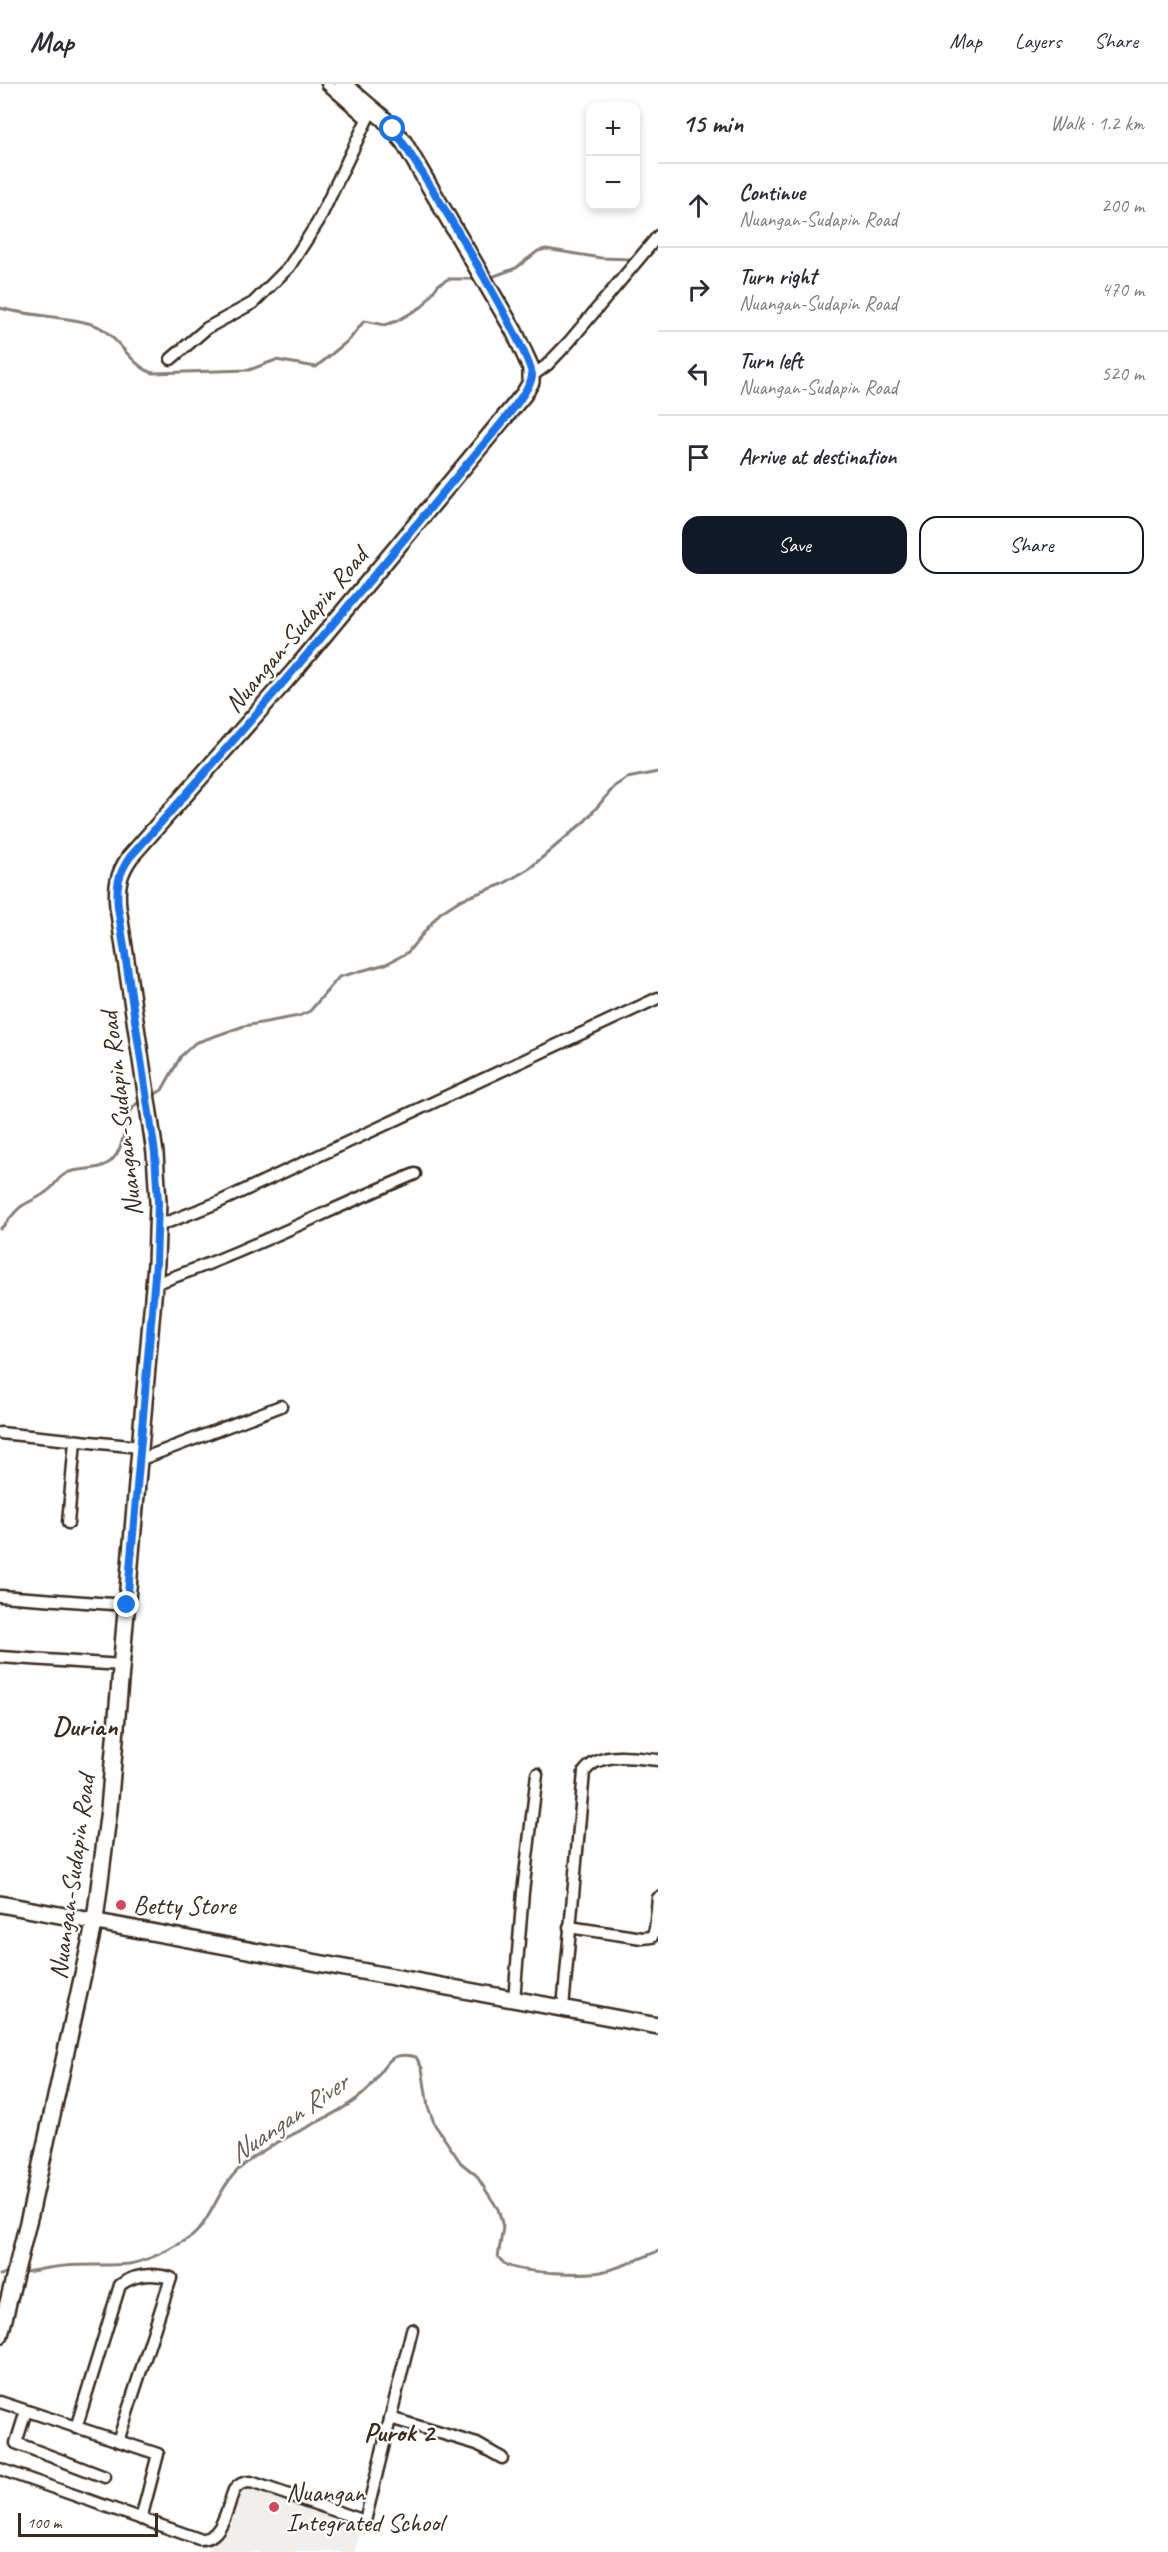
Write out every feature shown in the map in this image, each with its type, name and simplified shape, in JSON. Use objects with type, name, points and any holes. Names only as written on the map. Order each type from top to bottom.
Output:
[{"type":"street","points":[[327,84],[393,129],[415,161],[514,331],[529,361],[532,376],[547,365],[569,342],[658,236]]},
{"type":"street","points":[[343,84],[370,114]]},
{"type":"street","points":[[171,359],[207,328],[253,303],[289,267],[318,222],[370,114]]},
{"type":"street","name":"Nuangan-Sudapin Road","points":[[0,2335],[31,2210],[95,1920],[109,1809],[154,1284],[158,1226],[155,1153],[117,900],[117,882],[121,870],[274,694],[465,467],[524,394],[532,376]]},
{"type":"street","points":[[158,1226],[235,1195],[658,998]]},
{"type":"street","points":[[154,1284],[258,1245],[338,1206],[415,1174]]},
{"type":"street","points":[[0,1433],[75,1441],[140,1454],[281,1406]]},
{"type":"street","points":[[68,1523],[75,1441]]},
{"type":"street","points":[[0,1596],[127,1605]]},
{"type":"street","points":[[0,1657],[122,1665]]},
{"type":"street","points":[[563,2008],[584,1772],[596,1761],[609,1757],[658,1760]]},
{"type":"street","points":[[514,2000],[522,1902],[537,1774]]},
{"type":"street","points":[[569,1927],[642,1938],[652,1937],[658,1898]]},
{"type":"street","points":[[0,1904],[658,2026]]},
{"type":"street","points":[[76,2428],[120,2285],[128,2279],[156,2274],[171,2278],[118,2441]]},
{"type":"street","points":[[0,2469],[199,2539],[211,2539],[218,2530],[234,2490],[239,2484],[251,2482],[365,2521],[412,2330]]},
{"type":"street","points":[[0,2402],[158,2454],[141,2519]]},
{"type":"street","points":[[26,2411],[16,2443],[105,2477]]},
{"type":"street","points":[[390,2418],[477,2444],[502,2457]]},
{"type":"shaded area","name":"Nuangan Integrated School","points":[[251,2484],[362,2523],[355,2552],[209,2552],[210,2545],[217,2540],[237,2491]]},
{"type":"waterway","points":[[489,278],[516,268],[538,251],[546,249],[601,258],[631,259]]},
{"type":"waterway","points":[[0,308],[92,324],[108,333],[139,365],[153,373],[249,370],[276,360],[316,367],[350,339],[364,321],[385,325],[397,321],[423,306],[438,285],[448,279],[477,279]]},
{"type":"waterway","points":[[152,1096],[162,1090],[181,1056],[195,1043],[244,1026],[299,1016],[310,1011],[339,977],[386,964],[407,953],[440,913],[460,900],[503,884],[530,868],[586,820],[615,786],[627,778],[658,772]]},
{"type":"waterway","points":[[0,1229],[19,1208],[47,1192],[64,1175],[72,1171],[101,1167],[111,1161],[121,1146],[129,1114],[140,1101]]},
{"type":"waterway","name":"Nuangan River","points":[[24,2272],[65,2266],[129,2264],[167,2251],[188,2239],[202,2226],[231,2178],[252,2158],[348,2105],[370,2087],[390,2060],[405,2055],[416,2057],[422,2068],[428,2107],[435,2125],[461,2163],[476,2175],[498,2209],[503,2227],[498,2257],[504,2264],[540,2272],[593,2273],[616,2268],[658,2251]]},
{"type":"waterway","name":"Nuangan River","points":[[0,2275],[9,2273]]},
{"type":"place","name":"Betty Store","points":[[121,1905]]},
{"type":"place","name":"Nuangan Integrated School","points":[[274,2507]]},
{"type":"district","name":"Durian","points":[[85,1726]]},
{"type":"district","name":"Purok 2","points":[[399,2432]]},
{"type":"route","points":[[127,1605],[156,1263],[158,1202],[155,1153],[116,894],[117,882],[121,870],[130,857],[341,616],[524,394],[531,382],[529,361],[514,331],[415,161],[393,129]]}]
